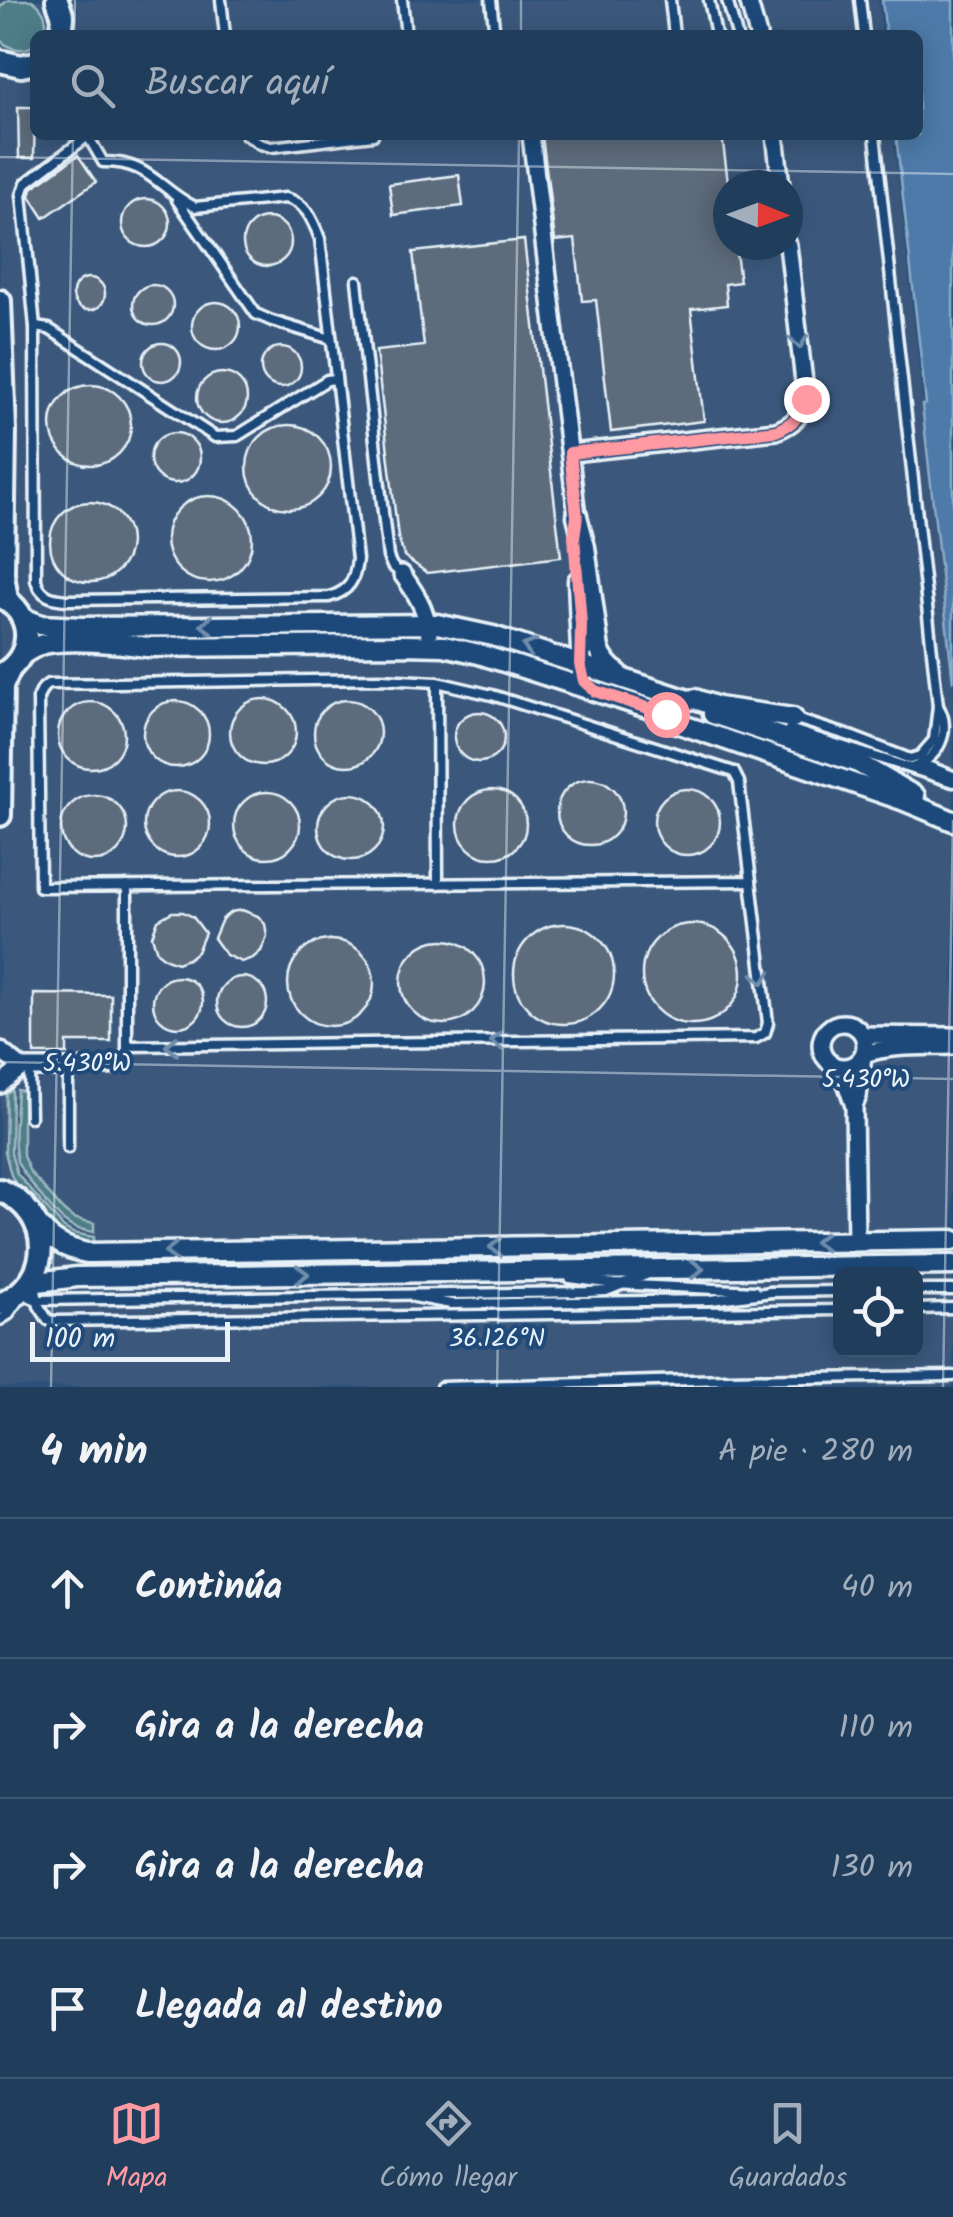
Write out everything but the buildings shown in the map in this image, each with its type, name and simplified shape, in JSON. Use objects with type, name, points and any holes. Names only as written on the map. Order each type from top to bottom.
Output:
[{"type":"main road","points":[[57,0],[63,30]]},
{"type":"main road","points":[[0,84],[24,64]]},
{"type":"main road","points":[[0,301],[5,431],[4,598],[24,618],[27,637],[2,686],[0,815]]},
{"type":"main road","points":[[0,1304],[30,1286],[41,1252],[34,1219],[4,1188]]},
{"type":"street","points":[[748,0],[757,30]]},
{"type":"street","points":[[532,140],[584,547],[594,656],[586,678]]},
{"type":"street","points":[[776,140],[779,170]]},
{"type":"street","points":[[570,453],[776,431],[790,426],[801,416],[806,399],[790,260]]},
{"type":"street","points":[[402,574],[423,606],[429,645]]},
{"type":"street","points":[[562,658],[587,609]]},
{"type":"street","points":[[587,609],[602,659],[631,681],[688,700],[791,723]]},
{"type":"street","points":[[24,618],[40,625],[82,626],[428,624],[493,636],[562,658],[586,678],[666,714],[674,722],[953,818]]},
{"type":"street","points":[[11,666],[43,644],[56,643],[147,647],[429,645],[586,678],[631,681]]},
{"type":"street","points":[[688,700],[692,706],[858,764],[953,818]]},
{"type":"street","points":[[666,714],[678,712],[704,720],[740,723],[791,723]]},
{"type":"street","points":[[854,1106],[866,1041],[855,1026],[836,1024],[821,1042],[823,1055],[846,1083],[854,1106],[856,1242]]},
{"type":"street","points":[[864,1035],[953,1036]]},
{"type":"street","points":[[832,1064],[850,1066],[880,1049],[953,1046]]},
{"type":"street","points":[[0,1050],[25,1068]]},
{"type":"street","points":[[0,1085],[25,1068],[75,1068]]},
{"type":"street","points":[[34,1219],[60,1245],[87,1253],[953,1240]]},
{"type":"street","points":[[30,1286],[77,1277],[953,1265]]},
{"type":"lane","points":[[221,0],[224,30]]},
{"type":"lane","points":[[402,0],[405,30]]},
{"type":"lane","points":[[491,0],[494,30]]},
{"type":"lane","points":[[670,0],[673,30]]},
{"type":"lane","points":[[710,0],[715,30]]},
{"type":"lane","points":[[727,0],[736,30]]},
{"type":"lane","points":[[860,0],[863,30]]},
{"type":"lane","points":[[82,140],[26,182],[22,190],[35,327],[36,580],[41,592],[56,600],[329,597],[342,593],[352,582],[356,560],[320,239],[309,213],[299,202],[285,198],[201,208],[124,161],[103,162],[89,140]]},
{"type":"lane","points":[[254,140],[272,147],[331,140]]},
{"type":"lane","points":[[876,140],[938,706],[931,746],[920,756],[905,758]]},
{"type":"lane","points":[[172,192],[256,314],[332,338]]},
{"type":"lane","points":[[357,281],[388,557],[402,574]]},
{"type":"lane","points":[[35,327],[49,329],[215,437],[236,436],[336,378]]},
{"type":"lane","points":[[128,1046],[756,1038],[768,1024],[751,881],[739,782],[734,772],[492,695],[437,682],[381,679],[54,683],[43,688],[38,698],[40,887],[751,881]]},
{"type":"lane","points":[[437,682],[438,884]]},
{"type":"lane","points":[[910,768],[930,760],[938,748],[945,717],[938,706]]},
{"type":"lane","points":[[791,723],[853,737],[953,779]]},
{"type":"lane","points":[[791,723],[910,768],[953,779]]},
{"type":"lane","points":[[938,748],[953,751]]},
{"type":"lane","points":[[68,1148],[75,1068],[121,1068],[128,1060],[127,886]]},
{"type":"lane","points":[[25,1068],[30,1117]]},
{"type":"lane","points":[[30,1286],[410,1295],[588,1292],[626,1284],[659,1269]]},
{"type":"lane","points":[[521,1271],[626,1284],[771,1292],[833,1291]]},
{"type":"lane","points":[[30,1286],[44,1315],[55,1322],[833,1310]]},
{"type":"lane","points":[[0,1320],[30,1286]]},
{"type":"lane","points":[[923,1290],[953,1290]]},
{"type":"lane","points":[[410,1295],[451,1304],[711,1300],[771,1292]]},
{"type":"lane","points":[[923,1309],[953,1308]]},
{"type":"lane","points":[[441,1387],[953,1376]]},
{"type":"shaded area","points":[[0,0],[878,0],[881,30],[30,30],[30,140],[894,140],[953,681],[953,1387],[0,1387]]},
{"type":"shaded area","points":[[882,0],[953,0],[953,682],[897,140],[923,140],[923,30],[885,30]]},
{"type":"green space","points":[[8,0],[32,0],[43,11],[45,30],[30,30],[30,47],[8,46],[0,40],[0,7]]},
{"type":"green space","points":[[12,1089],[11,1153],[17,1174],[63,1227],[94,1237],[94,1243],[62,1233],[15,1183],[5,1152],[6,1093]]},
{"type":"green space","points":[[17,1090],[23,1091],[23,1156],[30,1172],[64,1211],[73,1218],[94,1223],[94,1232],[75,1228],[60,1218],[17,1161]]},
{"type":"route","points":[[666,714],[595,691],[584,681],[574,537],[577,516],[570,453],[776,431],[801,416],[806,399]]}]
